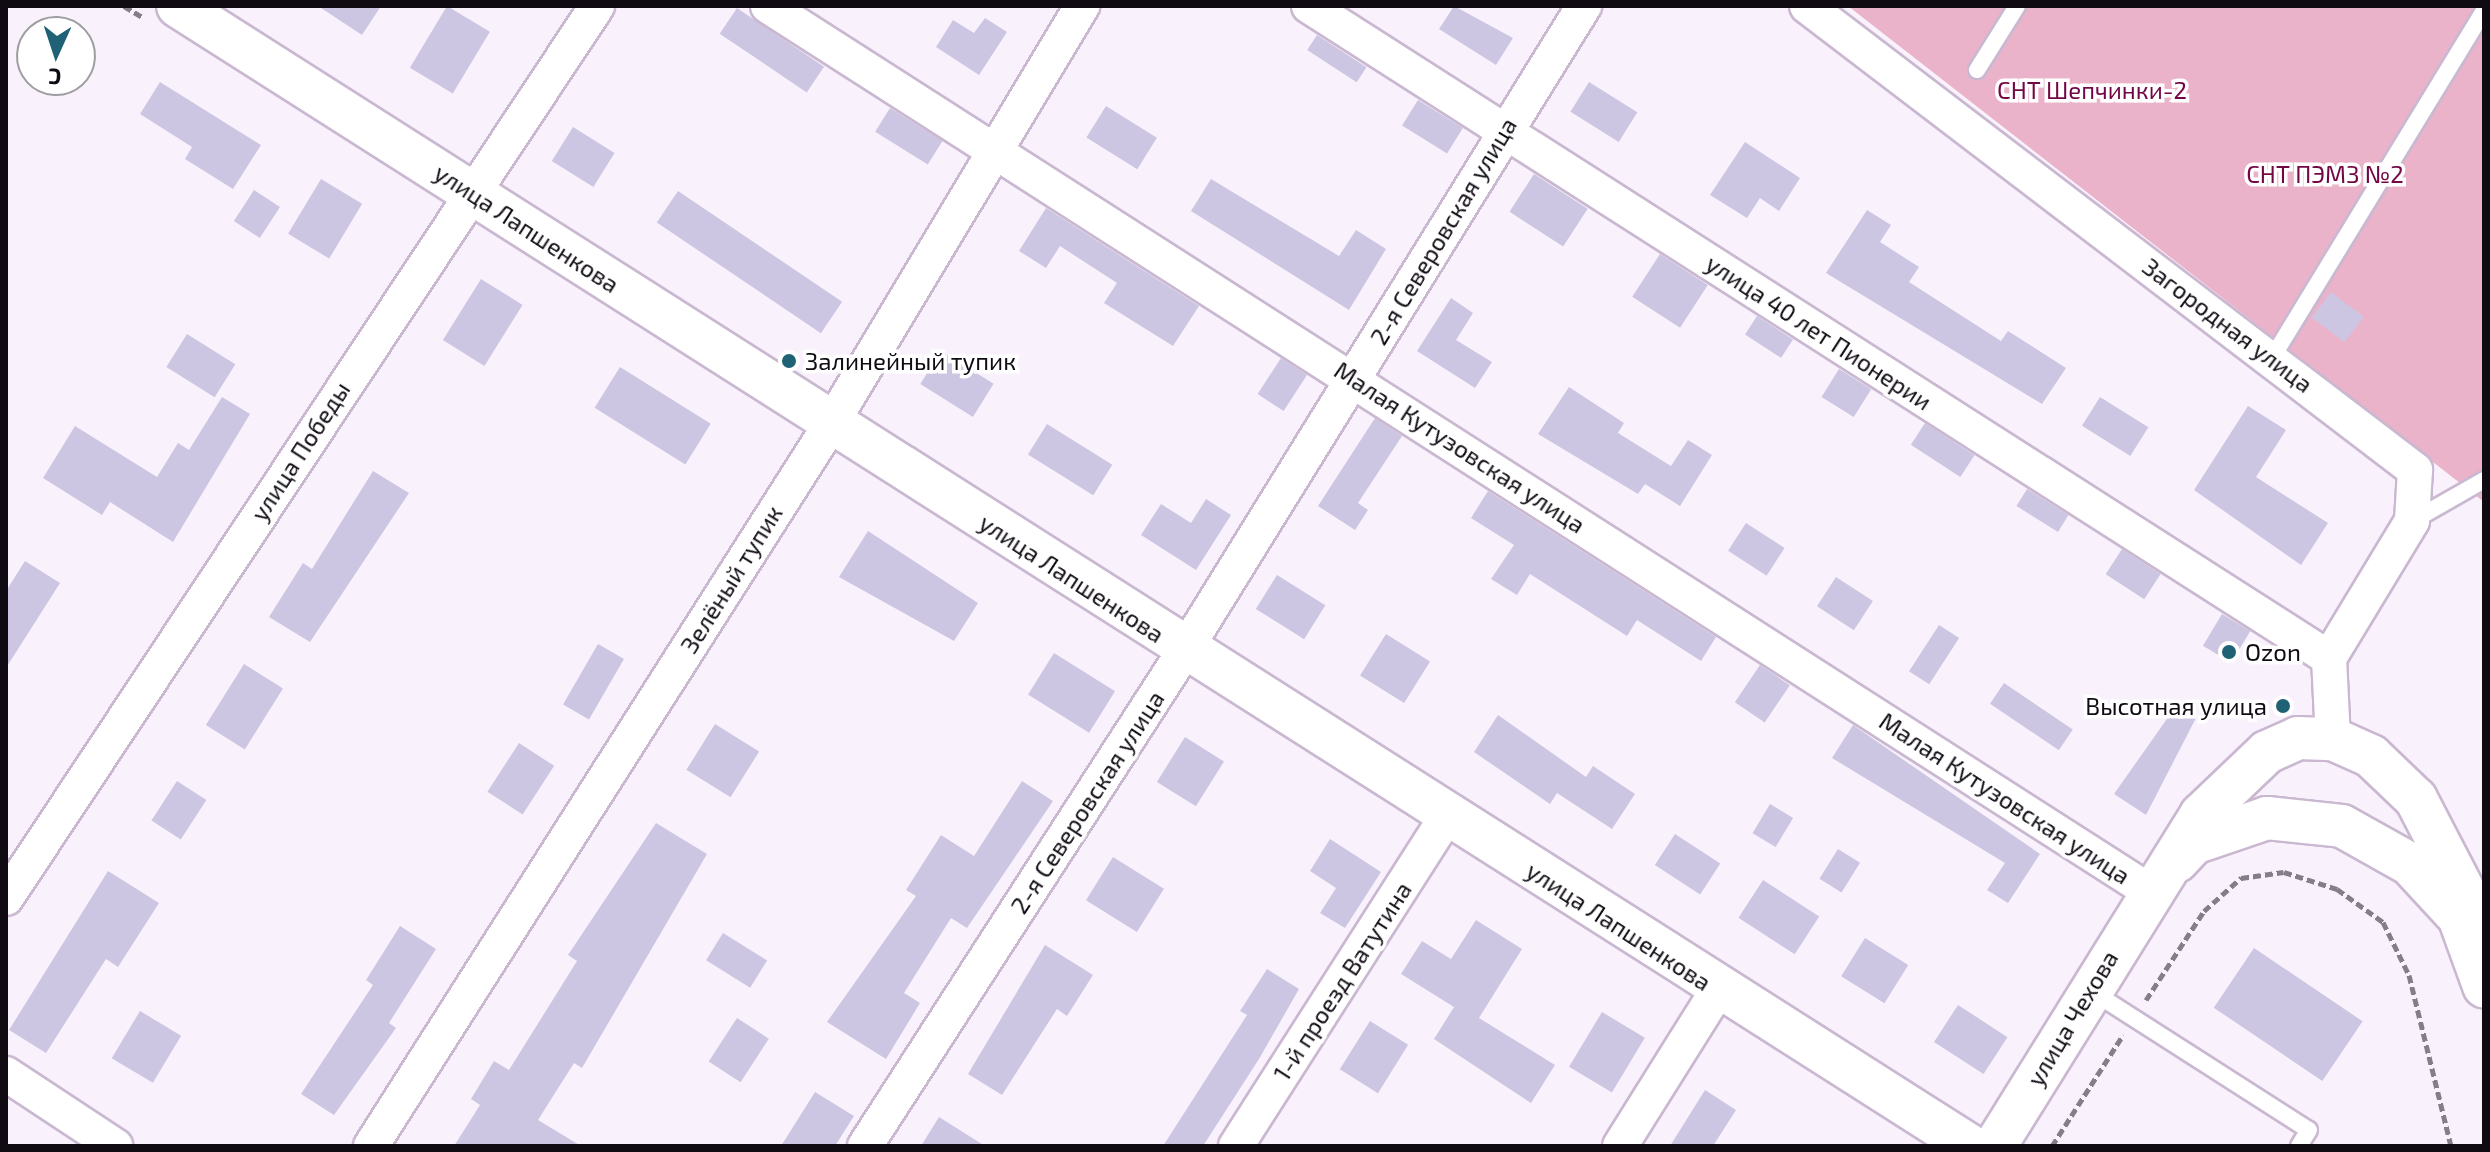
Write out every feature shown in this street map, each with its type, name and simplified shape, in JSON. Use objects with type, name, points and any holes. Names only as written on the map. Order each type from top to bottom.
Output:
[{"type":"street","name":"улица Лапшенкова","points":[[178,6],[1718,990],[1970,1146]]},
{"type":"street","name":"улица Победы","points":[[6,898],[470,192],[597,6]]},
{"type":"street","name":"Малая Кутузовская улица","points":[[768,6],[1353,378],[2149,891]]},
{"type":"street","name":"Зелёный тупик","points":[[371,1146],[831,424],[1082,6]]},
{"type":"street","name":"улица 40 лет Пионерии","points":[[1309,6],[2329,658]]},
{"type":"street","name":"2-я Северовская улица","points":[[865,1146],[1185,650],[1504,130],[1584,6]]},
{"type":"street","name":"Загородная улица","points":[[1807,6],[2415,470],[2412,521],[2329,658]]},
{"type":"street","points":[[2329,658],[2333,739]]},
{"type":"street","name":"улица Чехова","points":[[1995,1146],[2149,891],[2235,778],[2298,738],[2333,739],[2371,756],[2416,799],[2471,922]]},
{"type":"street","name":"1-й проезд Ватутина","points":[[1236,1146],[1447,816]]},
{"type":"street","name":"улица Чехова","points":[[2149,891],[2194,843],[2267,818],[2342,826],[2410,864],[2471,922]]},
{"type":"street","points":[[2471,922],[2484,948]]},
{"type":"street","points":[[2471,922],[2484,986]]},
{"type":"street","points":[[1620,1146],[1718,990]]},
{"type":"street","points":[[6,1074],[115,1146]]},
{"type":"lane","points":[[1977,70],[2017,6]]},
{"type":"lane","points":[[2272,358],[2484,11]]},
{"type":"lane","points":[[2412,521],[2484,480]]},
{"type":"lane","points":[[2088,989],[2309,1130],[2299,1146]]},
{"type":"path","points":[[2052,1146],[2204,911],[2241,878],[2284,872],[2337,889],[2383,922],[2409,975],[2451,1146]]},
{"type":"green space","name":"СНТ ПЭМЗ №2","points":[[1848,6],[2484,6],[2484,502],[2474,494]]},
{"type":"building","points":[[318,6],[381,6],[362,35]]},
{"type":"building","points":[[447,6],[490,32],[453,93],[410,68]]},
{"type":"building","points":[[1454,6],[1513,38],[1496,65],[1439,29]]},
{"type":"building","points":[[737,8],[824,67],[807,92],[720,34]]},
{"type":"building","points":[[985,18],[1007,32],[979,75],[936,47],[953,20],[974,33]]},
{"type":"building","points":[[1317,35],[1366,67],[1357,82],[1307,50]]},
{"type":"building","points":[[160,82],[261,145],[233,189],[185,159],[192,147],[140,114]]},
{"type":"building","points":[[1589,82],[1637,112],[1619,142],[1570,112]]},
{"type":"building","points":[[1418,100],[1463,128],[1447,154],[1402,125]]},
{"type":"building","points":[[1106,106],[1157,138],[1137,169],[1086,137]]},
{"type":"building","points":[[890,108],[943,141],[928,165],[875,132]]},
{"type":"building","points":[[573,127],[615,153],[593,187],[552,161]]},
{"type":"building","points":[[1745,142],[1800,178],[1779,211],[1760,198],[1747,218],[1710,195]]},
{"type":"building","points":[[1534,174],[1588,209],[1563,247],[1509,212]]},
{"type":"building","points":[[321,179],[362,204],[329,259],[288,234]]},
{"type":"building","points":[[1211,179],[1339,256],[1356,230],[1386,249],[1349,310],[1191,211]]},
{"type":"building","points":[[254,190],[280,207],[260,238],[234,221]]},
{"type":"building","points":[[678,191],[842,302],[821,333],[657,223]]},
{"type":"building","points":[[1046,208],[1199,306],[1173,346],[1104,303],[1117,283],[1060,246],[1046,268],[1019,251]]},
{"type":"building","points":[[1867,210],[1891,225],[1880,242],[1919,267],[1909,282],[2001,341],[2008,331],[2066,368],[2042,404],[1826,273]]},
{"type":"building","points":[[1660,254],[1708,285],[1680,328],[1632,297]]},
{"type":"building","points":[[481,279],[523,305],[484,366],[443,340]]},
{"type":"building","points":[[2331,292],[2364,317],[2344,342],[2312,318]]},
{"type":"building","points":[[1451,298],[1473,313],[1456,340],[1492,362],[1475,388],[1417,351]]},
{"type":"building","points":[[1757,316],[1793,339],[1781,358],[1745,334]]},
{"type":"building","points":[[187,334],[235,364],[215,397],[166,367]]},
{"type":"building","points":[[941,351],[994,384],[973,417],[920,384]]},
{"type":"building","points":[[1281,358],[1307,375],[1284,411],[1258,394]]},
{"type":"building","points":[[620,367],[711,424],[685,464],[595,408]]},
{"type":"building","points":[[1839,369],[1871,389],[1854,417],[1822,397]]},
{"type":"building","points":[[1569,387],[1624,423],[1618,433],[1671,466],[1688,440],[1712,455],[1680,506],[1645,484],[1638,494],[1538,434]]},
{"type":"building","points":[[222,397],[250,414],[173,542],[110,502],[102,515],[43,478],[75,426],[157,477],[178,443],[189,450]]},
{"type":"building","points":[[2100,397],[2148,427],[2130,456],[2082,426]]},
{"type":"building","points":[[2248,406],[2286,430],[2256,477],[2328,523],[2301,565],[2194,490]]},
{"type":"building","points":[[1375,418],[1402,436],[1358,503],[1368,510],[1355,530],[1318,506]]},
{"type":"building","points":[[1925,423],[1974,455],[1960,477],[1911,445]]},
{"type":"building","points":[[1047,424],[1112,465],[1093,495],[1028,455]]},
{"type":"building","points":[[373,471],[409,493],[310,642],[269,617],[303,563],[312,569]]},
{"type":"building","points":[[2027,489],[2069,515],[2058,532],[2016,506]]},
{"type":"building","points":[[1488,491],[1716,637],[1701,661],[1637,620],[1627,636],[1530,574],[1517,595],[1491,579],[1514,545],[1471,518]]},
{"type":"building","points":[[1206,499],[1231,515],[1196,570],[1141,535],[1161,504],[1191,523]]},
{"type":"building","points":[[1746,523],[1785,548],[1767,576],[1728,551]]},
{"type":"building","points":[[868,531],[978,603],[954,641],[839,577]]},
{"type":"building","points":[[2122,549],[2161,574],[2144,599],[2106,574]]},
{"type":"building","points":[[25,561],[60,583],[6,668],[6,591]]},
{"type":"building","points":[[1277,575],[1325,605],[1304,639],[1256,609]]},
{"type":"building","points":[[1836,577],[1873,601],[1854,630],[1817,606]]},
{"type":"building","points":[[2222,614],[2250,631],[2231,663],[2203,646]]},
{"type":"building","points":[[1939,625],[1959,638],[1929,684],[1909,671]]},
{"type":"building","points":[[1386,634],[1430,662],[1404,703],[1360,676]]},
{"type":"building","points":[[598,644],[624,659],[589,720],[563,705]]},
{"type":"building","points":[[1054,653],[1115,691],[1089,733],[1028,695]]},
{"type":"building","points":[[244,664],[283,688],[245,749],[206,725]]},
{"type":"building","points":[[1760,665],[1790,685],[1765,722],[1735,702]]},
{"type":"building","points":[[2004,683],[2073,729],[2059,750],[1990,704]]},
{"type":"building","points":[[2176,706],[2196,718],[2146,815],[2114,794]]},
{"type":"building","points":[[1498,715],[1586,777],[1593,766],[1635,794],[1612,829],[1557,793],[1550,804],[1474,752]]},
{"type":"building","points":[[715,724],[759,752],[730,797],[686,770]]},
{"type":"building","points":[[1853,725],[2040,854],[2008,903],[1987,890],[2005,863],[1832,758]]},
{"type":"building","points":[[1185,737],[1224,761],[1196,806],[1157,782]]},
{"type":"building","points":[[519,743],[554,766],[523,815],[487,792]]},
{"type":"building","points":[[177,781],[206,800],[181,839],[151,820]]},
{"type":"building","points":[[1022,781],[1053,801],[967,928],[951,918],[904,993],[920,1003],[886,1059],[827,1022],[916,896],[906,890],[941,835],[974,856]]},
{"type":"building","points":[[1770,804],[1793,818],[1776,847],[1752,833]]},
{"type":"building","points":[[656,823],[707,854],[582,1068],[574,1063],[538,1120],[581,1146],[454,1146],[480,1105],[471,1099],[494,1061],[509,1070],[577,961],[568,955]]},
{"type":"building","points":[[1675,834],[1720,863],[1700,894],[1655,865]]},
{"type":"building","points":[[1330,839],[1381,872],[1345,928],[1320,913],[1336,888],[1310,871]]},
{"type":"building","points":[[1838,849],[1860,863],[1842,892],[1819,879]]},
{"type":"building","points":[[1113,857],[1164,889],[1137,932],[1086,900]]},
{"type":"building","points":[[108,871],[159,903],[118,967],[106,959],[46,1053],[9,1030]]},
{"type":"building","points":[[1763,880],[1819,916],[1795,954],[1738,918]]},
{"type":"building","points":[[1476,920],[1522,949],[1479,1018],[1555,1065],[1531,1103],[1434,1039],[1454,1007],[1401,974],[1422,941],[1451,959]]},
{"type":"building","points":[[400,926],[436,949],[389,1023],[396,1028],[334,1115],[301,1094],[373,985],[366,980]]},
{"type":"building","points":[[723,933],[767,961],[750,988],[706,960]]},
{"type":"building","points":[[1865,938],[1908,965],[1884,1003],[1841,976]]},
{"type":"building","points":[[1045,945],[1093,975],[1067,1016],[1057,1009],[1002,1095],[968,1074]]},
{"type":"building","points":[[2254,948],[2363,1021],[2322,1081],[2214,1008]]},
{"type":"building","points":[[1267,969],[1299,989],[1259,1059],[1203,1146],[1163,1146],[1247,1015],[1240,1011]]},
{"type":"building","points":[[1958,1005],[2007,1037],[1984,1074],[1934,1042]]},
{"type":"building","points":[[140,1011],[181,1036],[153,1083],[112,1058]]},
{"type":"building","points":[[1602,1012],[1645,1038],[1612,1093],[1569,1067]]},
{"type":"building","points":[[737,1018],[769,1039],[741,1082],[709,1062]]},
{"type":"building","points":[[1370,1021],[1408,1045],[1378,1093],[1340,1069]]},
{"type":"building","points":[[1705,1090],[1736,1110],[1713,1146],[1670,1146]]},
{"type":"building","points":[[815,1092],[854,1116],[835,1146],[781,1146]]},
{"type":"building","points":[[939,1117],[985,1146],[921,1146]]},
{"type":"place","name":"Залинейный тупик","points":[[789,361]]},
{"type":"place","name":"Ozon","points":[[2229,652]]},
{"type":"place","name":"Высотная улица","points":[[2283,706]]},
{"type":"park label","name":"СНТ Шепчинки-2","points":[[2092,90]]}]
